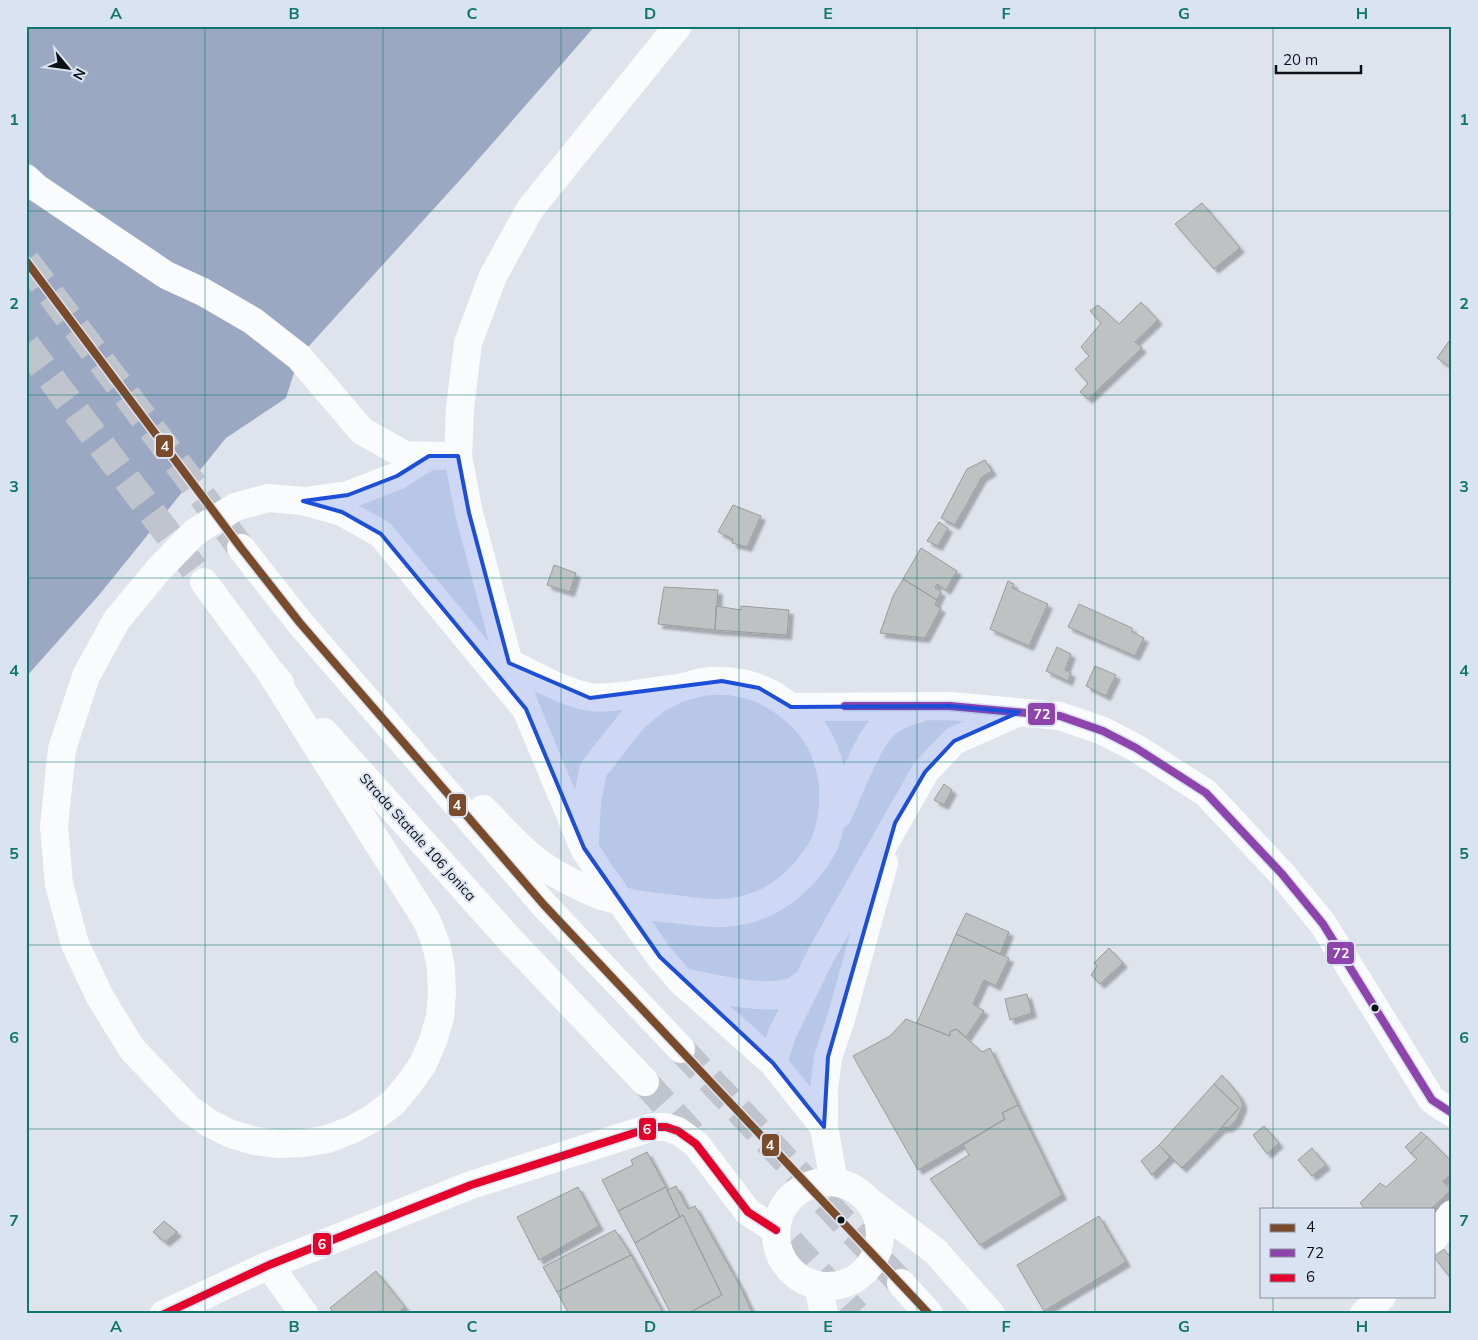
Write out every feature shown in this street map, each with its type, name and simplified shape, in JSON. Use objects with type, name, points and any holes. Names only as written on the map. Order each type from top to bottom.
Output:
[{"type":"main road","points":[[678,26],[530,209],[493,276],[468,344],[460,408],[458,456],[469,513],[509,663],[526,709],[584,848],[660,957],[682,982],[773,1063],[824,1127]]},
{"type":"main road","points":[[26,178],[37,188],[166,275],[203,292],[253,321],[299,357],[362,431],[405,455],[458,456]]},
{"type":"main road","points":[[303,501],[348,495],[397,476],[429,456]]},
{"type":"main road","points":[[269,670],[423,914],[436,944],[441,968],[442,992],[440,1017],[433,1041],[423,1064],[393,1102],[373,1118],[351,1130],[328,1139],[304,1143],[279,1144],[255,1141],[231,1134],[209,1123],[183,1104],[132,1049],[100,997],[76,944],[59,884],[54,826],[62,749],[86,676],[116,620],[159,568],[196,532],[235,507],[268,498],[303,501],[342,512],[381,534],[526,709]]},
{"type":"main road","points":[[241,548],[300,623],[544,905],[681,1049]]},
{"type":"main road","name":"Strada Statale 106 Jonica","points":[[204,582],[269,670],[512,942],[645,1082]]},
{"type":"main road","points":[[300,623],[528,854],[557,874],[602,896],[653,907],[710,913],[740,912],[770,901],[784,893],[808,871],[825,843],[870,742],[883,726],[900,714],[910,711],[950,706]]},
{"type":"main road","points":[[509,663],[568,691],[590,698],[620,696],[722,681],[741,683],[759,688],[776,696],[792,707],[805,720],[825,752],[834,788],[834,807],[825,843]]},
{"type":"main road","points":[[584,848],[587,802],[593,770],[634,718],[657,699],[681,687]]},
{"type":"main road","points":[[792,707],[950,706],[1060,716],[1103,731],[1136,748],[1206,793],[1282,874],[1323,924],[1432,1100],[1452,1113]]},
{"type":"main road","points":[[773,1063],[782,1034],[821,955],[925,772],[954,741],[1019,712]]},
{"type":"main road","points":[[834,1182],[824,1127],[824,1090],[828,1056],[841,1019],[895,824]]},
{"type":"main road","points":[[682,982],[739,992],[777,995],[793,992],[808,981]]},
{"type":"main road","points":[[773,1063],[803,1070],[818,1067],[828,1056]]},
{"type":"main road","points":[[164,1314],[269,1265],[471,1185],[653,1127],[666,1127],[678,1131],[696,1144],[748,1212],[776,1230]]},
{"type":"main road","points":[[869,1202],[877,1215],[880,1231],[879,1246],[873,1261],[862,1273],[849,1281],[834,1286],[818,1285],[806,1281],[787,1266],[777,1243],[776,1230],[780,1214],[789,1200],[802,1189],[817,1183],[834,1182],[847,1185],[859,1192],[869,1202],[935,1251],[991,1314]]},
{"type":"main road","points":[[1436,1235],[1452,1214]]},
{"type":"main road","points":[[269,1265],[304,1314]]},
{"type":"main road","points":[[901,1283],[929,1314]]},
{"type":"main road","points":[[818,1285],[824,1314]]},
{"type":"main road","points":[[1364,1314],[1380,1298]]},
{"type":"highlighted area","points":[[429,456],[458,456],[469,513],[509,663],[590,698],[722,681],[759,688],[791,707],[950,706],[1019,712],[954,741],[925,772],[895,823],[828,1057],[824,1127],[773,1063],[660,957],[584,848],[526,709],[381,534],[342,512],[303,501],[348,495],[397,476]]},
{"type":"water","points":[[26,26],[595,26],[469,170],[299,357],[286,398],[226,438],[99,595],[26,677]]},
{"type":"building","points":[[1202,203],[1240,248],[1214,269],[1175,224]]},
{"type":"building","points":[[1141,302],[1158,320],[1135,342],[1142,348],[1088,399],[1080,392],[1088,383],[1075,369],[1089,356],[1081,347],[1101,323],[1090,311],[1098,305],[1119,324]]},
{"type":"building","points":[[1452,337],[1452,368],[1437,358]]},
{"type":"building","points":[[985,460],[992,471],[982,477],[955,525],[941,518],[967,469]]},
{"type":"building","points":[[733,505],[761,516],[747,547],[732,543],[733,539],[718,532]]},
{"type":"building","points":[[939,522],[948,528],[938,546],[927,541]]},
{"type":"building","points":[[921,548],[957,571],[946,590],[937,584],[935,588],[941,592],[937,600],[903,579]]},
{"type":"building","points":[[554,565],[576,573],[570,592],[547,585]]},
{"type":"building","points":[[903,579],[937,600],[935,605],[941,608],[925,638],[880,633],[893,596]]},
{"type":"building","points":[[1008,581],[1014,584],[1012,588],[1048,604],[1029,646],[990,629]]},
{"type":"building","points":[[664,587],[718,590],[715,630],[658,624]]},
{"type":"building","points":[[1079,604],[1132,628],[1132,632],[1144,638],[1135,656],[1068,627]]},
{"type":"building","points":[[716,606],[741,610],[741,606],[789,610],[787,635],[715,630]]},
{"type":"building","points":[[1057,647],[1071,654],[1065,670],[1071,673],[1068,681],[1046,671]]},
{"type":"building","points":[[1095,666],[1116,675],[1106,696],[1086,686]]},
{"type":"building","points":[[944,784],[952,790],[944,805],[934,800]]},
{"type":"building","points":[[966,913],[1009,932],[1000,954],[956,934]]},
{"type":"building","points":[[956,934],[1009,958],[996,986],[984,980],[973,1004],[984,1011],[966,1037],[956,1029],[950,1032],[950,1036],[917,1023]]},
{"type":"building","points":[[1109,948],[1123,963],[1100,984],[1091,975],[1097,966],[1094,963]]},
{"type":"building","points":[[1027,994],[1032,1013],[1010,1020],[1005,999]]},
{"type":"building","points":[[906,1019],[950,1036],[950,1032],[956,1029],[982,1052],[990,1048],[1018,1105],[1002,1113],[1005,1119],[918,1170],[853,1056],[890,1036]]},
{"type":"building","points":[[1222,1075],[1238,1094],[1242,1107],[1236,1121],[1229,1127],[1221,1128],[1239,1108],[1214,1084]]},
{"type":"building","points":[[1214,1084],[1239,1108],[1182,1168],[1159,1145]]},
{"type":"building","points":[[1018,1105],[1062,1195],[980,1245],[930,1179],[969,1155],[963,1145],[1005,1119],[1002,1113]]},
{"type":"building","points":[[1264,1126],[1279,1143],[1267,1154],[1253,1135]]},
{"type":"building","points":[[1421,1132],[1427,1137],[1411,1153],[1405,1147]]},
{"type":"building","points":[[1427,1137],[1452,1162],[1452,1173],[1443,1181],[1451,1190],[1432,1208],[1364,1208],[1360,1203],[1380,1183],[1386,1187],[1417,1159],[1411,1153]]},
{"type":"building","points":[[1159,1145],[1170,1157],[1152,1175],[1141,1161]]},
{"type":"building","points":[[1312,1148],[1326,1165],[1312,1176],[1298,1160]]},
{"type":"building","points":[[647,1152],[666,1187],[618,1211],[602,1180],[633,1165],[631,1160]]},
{"type":"building","points":[[676,1186],[688,1209],[695,1206],[740,1286],[753,1314],[687,1314],[722,1295],[683,1215],[680,1217],[667,1190]]},
{"type":"building","points":[[578,1187],[599,1226],[539,1260],[517,1217]]},
{"type":"building","points":[[666,1187],[680,1217],[635,1243],[618,1211]]},
{"type":"building","points":[[683,1215],[722,1295],[687,1314],[671,1314],[635,1243]]},
{"type":"building","points":[[1099,1216],[1126,1262],[1044,1311],[1017,1265]]},
{"type":"building","points":[[164,1221],[177,1232],[165,1242],[153,1232]]},
{"type":"building","points":[[615,1230],[631,1255],[557,1292],[543,1267]]},
{"type":"building","points":[[1444,1249],[1452,1260],[1452,1280],[1436,1260],[1436,1255]]},
{"type":"building","points":[[631,1255],[664,1314],[569,1314],[557,1292]]},
{"type":"building","points":[[376,1271],[405,1307],[397,1314],[334,1314],[330,1308]]},
{"type":"tunnel","points":[[26,261],[241,548]]},
{"type":"tunnel","points":[[26,345],[204,582]]},
{"type":"tunnel","points":[[681,1049],[901,1283]]},
{"type":"tunnel","points":[[645,1082],[701,1144]]},
{"type":"tunnel","points":[[762,1211],[856,1314]]},
{"type":"transit line","name":"4","points":[[26,261],[241,548],[300,623],[544,905],[929,1314]]},
{"type":"transit line","name":"72","points":[[845,706],[950,706],[1060,716],[1103,731],[1136,748],[1206,793],[1282,874],[1323,924],[1432,1100],[1452,1113]]},
{"type":"transit line","name":"6","points":[[164,1314],[269,1265],[471,1185],[653,1127],[666,1127],[678,1131],[696,1144],[748,1212],[776,1230]]}]
